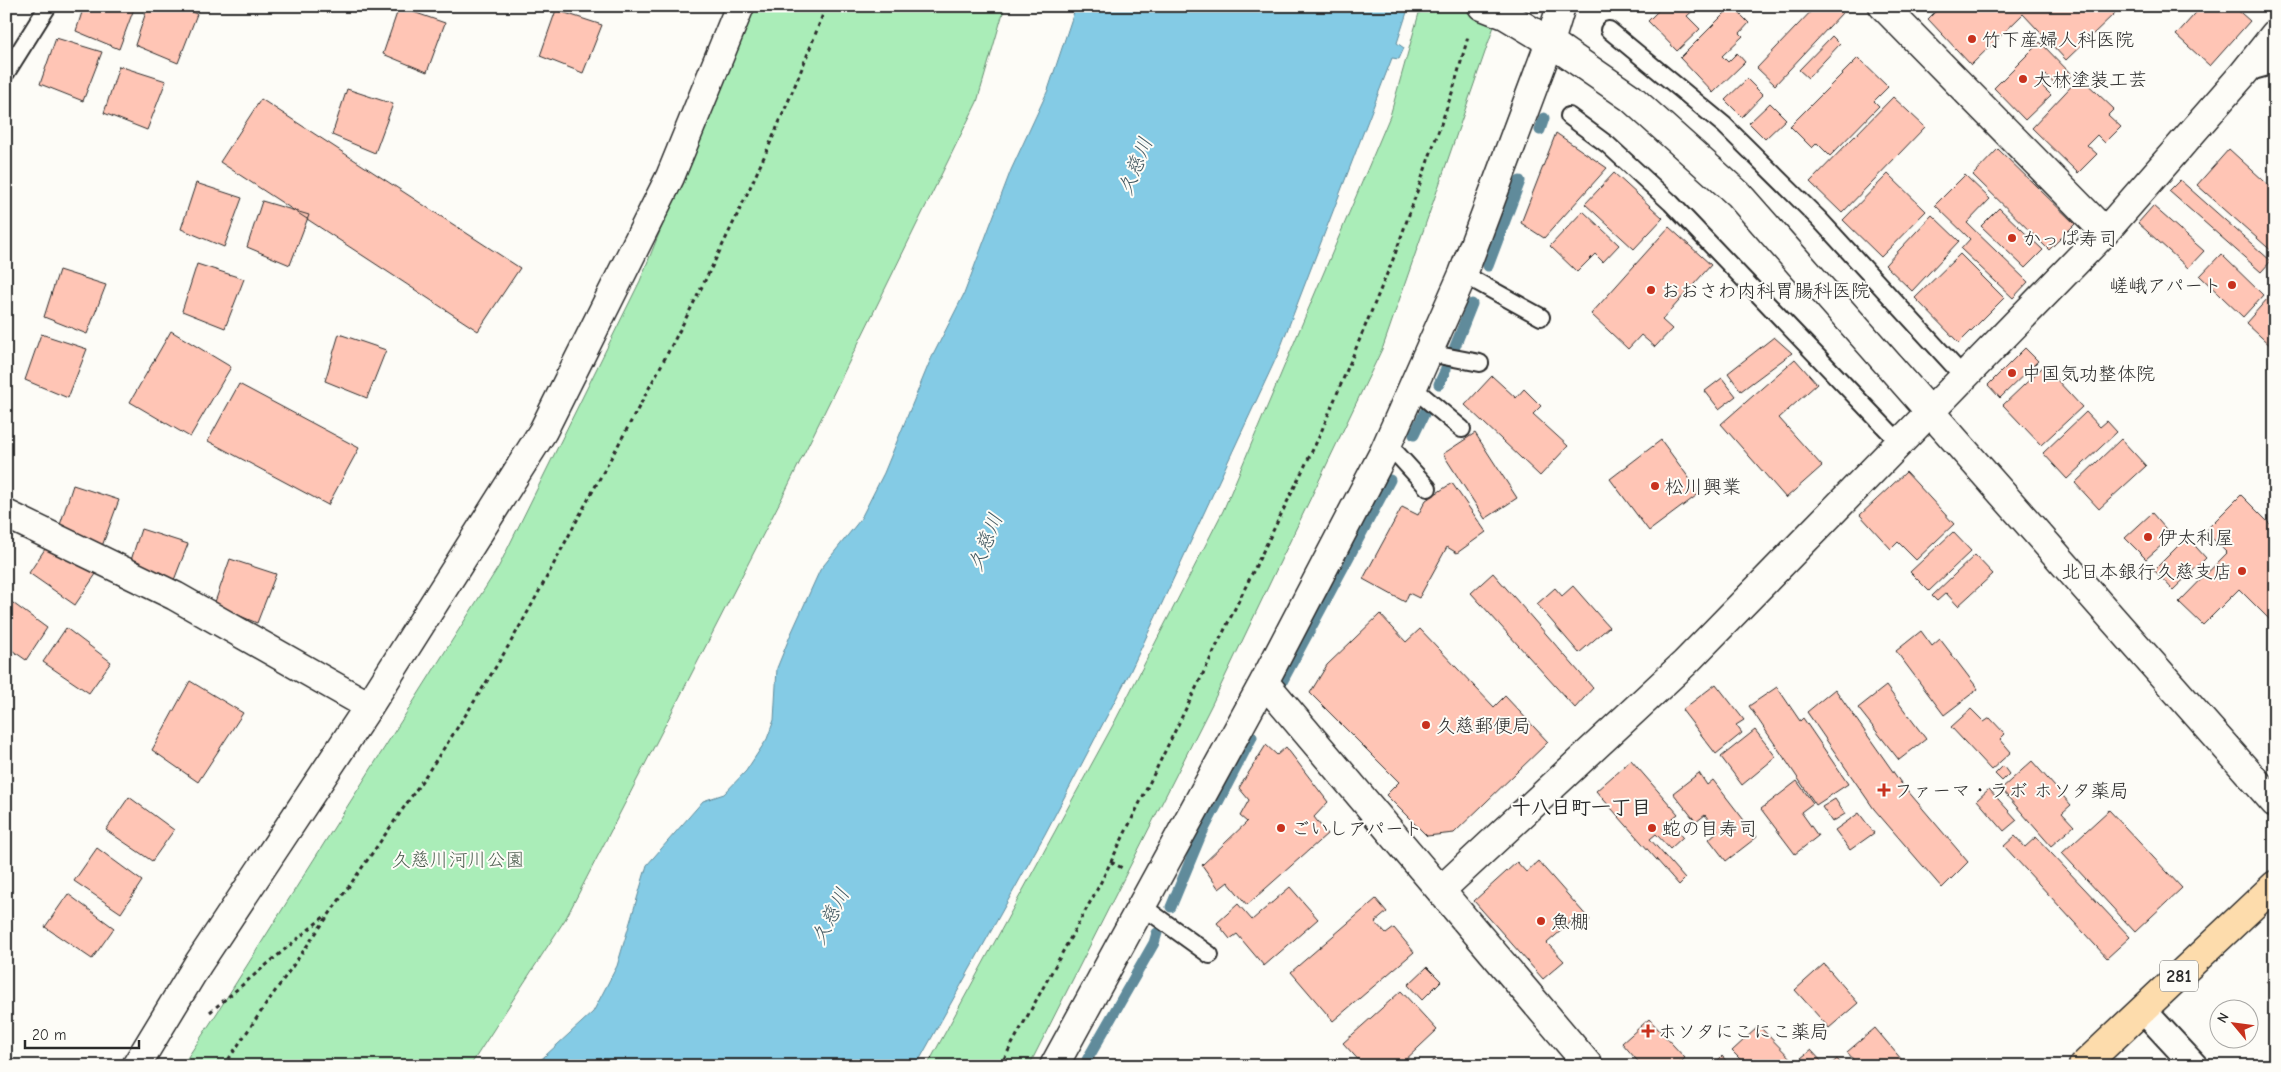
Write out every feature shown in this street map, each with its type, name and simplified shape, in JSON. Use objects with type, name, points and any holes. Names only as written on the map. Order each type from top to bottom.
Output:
[{"type":"highway","name":"281","points":[[2083,1066],[2275,885]]},
{"type":"street","points":[[136,1066],[198,964],[369,706],[543,430],[670,177],[740,6]]},
{"type":"street","points":[[1055,1065],[1264,682],[1388,444],[1463,274],[1550,42],[1561,6]]},
{"type":"street","points":[[1883,6],[2105,232]]},
{"type":"street","points":[[1485,17],[1550,42],[1630,98],[1738,194],[2275,803]]},
{"type":"street","points":[[1441,890],[1685,663],[1964,378],[2105,232],[2243,74],[2275,34]]},
{"type":"street","points":[[6,514],[175,596],[369,706]]},
{"type":"street","points":[[1264,682],[1589,1066]]},
{"type":"street","points":[[2143,1010],[2195,1066]]},
{"type":"lane","points":[[6,73],[48,6]]},
{"type":"lane","points":[[1609,30],[1724,125],[1819,219],[1964,378]]},
{"type":"lane","points":[[2243,74],[2275,65]]},
{"type":"lane","points":[[1569,116],[1608,145],[1671,203],[1900,443]]},
{"type":"lane","points":[[1463,274],[1541,317]]},
{"type":"lane","points":[[1428,353],[1480,363]]},
{"type":"lane","points":[[1412,387],[1462,429]]},
{"type":"lane","points":[[1388,444],[1428,488]]},
{"type":"lane","points":[[1142,906],[1210,955]]},
{"type":"path","points":[[224,1066],[386,834],[501,659],[670,351],[727,236],[810,49],[826,6]]},
{"type":"path","points":[[1000,1066],[1099,886],[1319,437],[1394,257],[1453,90],[1485,17]]},
{"type":"path","points":[[206,1016],[331,911]]},
{"type":"green space","name":"久慈川河川公園","points":[[750,6],[1005,6],[977,102],[787,488],[566,918],[470,1066],[182,1066],[499,566],[640,281]]},
{"type":"green space","points":[[1421,6],[1501,6],[1383,347],[1212,704],[1029,1066],[927,1066],[1113,725],[1223,511],[1390,116]]},
{"type":"water","name":"久慈川","points":[[1076,6],[1409,6],[1397,43],[1404,48],[1399,59],[1392,58],[1278,354],[1130,672],[1045,834],[916,1066],[534,1066],[593,1012],[617,966],[647,865],[703,801],[724,794],[746,771],[767,739],[774,720],[777,668],[790,636],[820,570],[860,520],[884,473],[930,361],[964,294],[1011,170],[1048,90]]},
{"type":"building","points":[[84,6],[135,6],[119,49],[76,31]]},
{"type":"building","points":[[148,6],[173,6],[197,14],[178,63],[135,45]]},
{"type":"building","points":[[1663,6],[1698,6],[1687,16],[1700,29],[1677,51],[1648,21]]},
{"type":"building","points":[[1732,6],[1749,23],[1740,33],[1743,36],[1722,56],[1728,62],[1737,53],[1745,62],[1713,93],[1680,58]]},
{"type":"building","points":[[1816,6],[1835,6],[1842,13],[1775,85],[1757,68]]},
{"type":"building","name":"竹下産婦人科医院","points":[[1941,6],[2108,6],[2115,13],[2066,60],[2023,14],[1971,65],[1928,19]]},
{"type":"building","points":[[2202,6],[2233,6],[2250,21],[2210,66],[2176,35]]},
{"type":"building","points":[[399,7],[445,23],[427,72],[383,54]]},
{"type":"building","points":[[556,10],[602,25],[583,73],[540,56]]},
{"type":"building","points":[[1832,36],[1840,44],[1808,78],[1799,70]]},
{"type":"building","points":[[56,38],[102,52],[83,101],[40,84]]},
{"type":"building","name":"大林塗装工芸","points":[[2040,42],[2072,75],[2058,88],[2046,75],[2038,82],[2051,95],[2025,120],[1994,88]]},
{"type":"building","points":[[1858,58],[1888,87],[1874,101],[1879,106],[1830,156],[1817,143],[1812,148],[1790,126]]},
{"type":"building","points":[[119,66],[166,81],[147,130],[104,113]]},
{"type":"building","points":[[2080,77],[2114,109],[2108,115],[2121,127],[2105,143],[2097,135],[2087,145],[2097,154],[2078,173],[2032,128]]},
{"type":"building","points":[[1747,79],[1763,95],[1742,117],[1725,100]]},
{"type":"building","points":[[347,89],[393,104],[375,153],[332,135]]},
{"type":"building","points":[[1893,97],[1925,127],[1842,213],[1810,182]]},
{"type":"building","points":[[261,99],[520,268],[478,331],[220,162]]},
{"type":"building","points":[[1770,103],[1786,119],[1765,139],[1749,123]]},
{"type":"building","points":[[1556,133],[1607,168],[1544,238],[1521,223]]},
{"type":"building","points":[[1998,149],[2075,224],[2049,250],[1973,175]]},
{"type":"building","points":[[2229,149],[2275,191],[2275,254],[2197,185]]},
{"type":"building","points":[[1614,173],[1663,218],[1634,249],[1585,204]]},
{"type":"building","points":[[1888,174],[1926,211],[1881,257],[1843,220]]},
{"type":"building","points":[[1965,175],[1990,199],[1967,223],[2028,282],[2013,298],[1961,249],[1970,239],[1935,205]]},
{"type":"building","points":[[2180,180],[2271,261],[2261,272],[2169,191]]},
{"type":"building","points":[[196,183],[242,198],[224,247],[181,229]]},
{"type":"building","points":[[262,201],[309,215],[290,265],[247,247]]},
{"type":"building","points":[[2153,206],[2204,251],[2188,268],[2138,223]]},
{"type":"building","name":"かっぱ寿司","points":[[1999,208],[2043,250],[2025,268],[1981,226]]},
{"type":"building","points":[[1583,211],[1619,245],[1603,262],[1595,254],[1577,272],[1550,246]]},
{"type":"building","points":[[1932,215],[1959,241],[1912,291],[1885,265]]},
{"type":"building","name":"おおさわ内科胃腸科医院","points":[[1669,227],[1711,265],[1662,320],[1672,329],[1655,347],[1641,335],[1628,349],[1591,314]]},
{"type":"building","points":[[1960,254],[2004,298],[1959,343],[1915,298]]},
{"type":"building","name":"嵯峨アパート","points":[[2221,254],[2263,295],[2243,317],[2200,276]]},
{"type":"building","points":[[197,264],[244,279],[225,328],[182,311]]},
{"type":"building","points":[[59,270],[106,285],[87,334],[44,317]]},
{"type":"building","points":[[2275,290],[2275,350],[2246,323]]},
{"type":"building","points":[[171,331],[231,367],[190,437],[130,402]]},
{"type":"building","points":[[41,334],[87,349],[68,398],[25,380]]},
{"type":"building","points":[[339,334],[386,350],[367,398],[325,381]]},
{"type":"building","points":[[1774,337],[1792,353],[1741,391],[1728,373]]},
{"type":"building","name":"中国気功整体院","points":[[2025,348],[2038,361],[2000,398],[1988,385]]},
{"type":"building","points":[[1795,359],[1817,384],[1779,418],[1822,466],[1786,498],[1721,424]]},
{"type":"building","points":[[2044,366],[2082,407],[2041,445],[2003,405]]},
{"type":"building","points":[[1492,376],[1516,398],[1524,389],[1541,406],[1533,414],[1568,446],[1540,476],[1465,405]]},
{"type":"building","points":[[1722,378],[1736,396],[1719,409],[1705,391]]},
{"type":"building","points":[[239,384],[359,448],[328,505],[208,441]]},
{"type":"building","points":[[2086,412],[2100,427],[2107,421],[2117,432],[2067,479],[2043,453]]},
{"type":"building","points":[[1475,433],[1517,498],[1485,519],[1443,454]]},
{"type":"building","points":[[2121,439],[2146,466],[2099,509],[2075,483]]},
{"type":"building","name":"松川興業","points":[[1661,440],[1700,493],[1649,531],[1610,479]]},
{"type":"building","points":[[1906,472],[1954,524],[1916,560],[1898,542],[1891,549],[1860,515]]},
{"type":"building","points":[[1452,483],[1486,532],[1457,553],[1447,547],[1419,598],[1409,593],[1405,602],[1363,579],[1402,507],[1418,515],[1426,500]]},
{"type":"building","points":[[73,485],[119,500],[101,549],[58,531]]},
{"type":"building","name":"北日本銀行久慈支店","points":[[2241,495],[2275,529],[2275,625],[2239,589],[2203,625],[2179,602],[2227,553],[2205,531]]},
{"type":"building","name":"伊太利屋","points":[[2152,513],[2172,536],[2146,559],[2125,538]]},
{"type":"building","points":[[141,529],[188,544],[169,593],[126,576]]},
{"type":"building","points":[[1953,532],[1971,551],[1929,591],[1910,572]]},
{"type":"building","points":[[2187,537],[2206,558],[2173,590],[2154,570]]},
{"type":"building","points":[[51,540],[96,574],[75,605],[29,573]]},
{"type":"building","points":[[1975,555],[1993,574],[1958,606],[1946,593],[1937,601],[1932,596]]},
{"type":"building","points":[[230,559],[276,574],[257,623],[214,605]]},
{"type":"building","points":[[1493,573],[1593,688],[1575,708],[1471,593]]},
{"type":"building","points":[[1573,586],[1609,627],[1579,653],[1537,604],[1555,588],[1562,596]]},
{"type":"building","points":[[6,598],[47,628],[26,660],[6,646]]},
{"type":"building","points":[[1380,614],[1406,642],[1420,629],[1494,707],[1505,696],[1548,742],[1454,833],[1427,836],[1386,795],[1399,782],[1310,693],[1327,665]]},
{"type":"building","points":[[66,628],[111,662],[89,693],[43,662]]},
{"type":"building","points":[[1921,631],[1932,646],[1940,639],[1978,689],[1944,715],[1896,651]]},
{"type":"building","points":[[190,681],[243,713],[198,782],[152,750]]},
{"type":"building","points":[[1716,684],[1744,720],[1736,725],[1742,733],[1716,754],[1682,710]]},
{"type":"building","points":[[1886,686],[1926,739],[1899,760],[1858,708]]},
{"type":"building","points":[[1777,687],[1800,721],[1803,718],[1848,784],[1816,805],[1749,706]]},
{"type":"building","name":"ファーマ・ラボ ホソタ薬局","points":[[1835,689],[1901,783],[1968,862],[1942,888],[1874,809],[1807,712]]},
{"type":"building","points":[[1971,709],[1984,722],[1990,718],[2005,734],[2000,739],[2011,752],[1991,770],[1951,727]]},
{"type":"building","points":[[1755,730],[1776,757],[1742,785],[1721,757]]},
{"type":"building","name":"ごいしアパート","points":[[1266,745],[1277,755],[1286,747],[1328,802],[1314,817],[1327,834],[1247,905],[1228,882],[1219,889],[1202,865],[1247,822],[1240,816],[1249,800],[1239,788]]},
{"type":"building","name":"蛇の目寿司","points":[[1631,760],[1678,814],[1669,821],[1683,837],[1670,849],[1656,834],[1650,839],[1685,879],[1679,885],[1596,791]]},
{"type":"building","points":[[2032,761],[2071,805],[2062,813],[2074,826],[2051,846],[2001,789]]},
{"type":"building","points":[[2003,766],[2009,774],[2002,781],[1995,774]]},
{"type":"building","points":[[1699,773],[1707,785],[1713,780],[1757,837],[1726,861],[1709,839],[1718,831],[1705,815],[1696,822],[1673,793]]},
{"type":"building","points":[[1797,781],[1813,803],[1801,812],[1818,836],[1795,854],[1761,809]]},
{"type":"building","points":[[1989,789],[2017,820],[2004,831],[1977,800]]},
{"type":"building","points":[[129,797],[174,830],[152,861],[106,830]]},
{"type":"building","points":[[1835,799],[1845,814],[1832,822],[1822,807]]},
{"type":"building","points":[[2109,810],[2182,888],[2135,932],[2062,853]]},
{"type":"building","points":[[1859,813],[1874,833],[1850,850],[1835,830]]},
{"type":"building","points":[[2015,836],[2025,847],[2036,837],[2130,937],[2107,958],[2004,846]]},
{"type":"building","points":[[97,848],[142,881],[121,913],[74,881]]},
{"type":"building","name":"魚棚","points":[[1538,861],[1590,920],[1579,931],[1571,922],[1547,943],[1564,961],[1543,979],[1474,901],[1517,862],[1526,872]]},
{"type":"building","points":[[1290,887],[1318,919],[1264,966],[1237,934],[1230,939],[1217,923],[1238,904],[1252,920]]},
{"type":"building","points":[[68,894],[114,928],[92,959],[45,927]]},
{"type":"building","points":[[1376,899],[1387,912],[1375,922],[1386,934],[1394,928],[1414,952],[1333,1021],[1291,972]]},
{"type":"building","points":[[1824,964],[1858,1003],[1829,1028],[1795,990]]},
{"type":"building","points":[[1427,967],[1441,981],[1422,1000],[1408,985]]},
{"type":"building","points":[[2275,974],[2275,990],[2266,982]]},
{"type":"building","points":[[1401,991],[1437,1030],[1401,1064],[1402,1066],[1364,1066],[1343,1043]]},
{"type":"building","name":"ホソタにこにこ薬局","points":[[1649,1019],[1685,1058],[1677,1066],[1642,1066],[1622,1043]]},
{"type":"building","points":[[1759,1026],[1798,1066],[1747,1066],[1732,1051]]},
{"type":"building","points":[[1875,1028],[1907,1066],[1859,1066],[1847,1052]]},
{"type":"building","points":[[1811,1050],[1822,1062],[1818,1066],[1808,1066],[1801,1058]]},
{"type":"building","points":[[1722,1056],[1731,1066],[1712,1066]]},
{"type":"building","points":[[1837,1059],[1843,1066],[1829,1066]]},
{"type":"building","points":[[1434,1060],[1440,1066],[1427,1066]]},
{"type":"waterway","points":[[1540,130],[1544,118]]},
{"type":"waterway","points":[[1488,266],[1520,181]]},
{"type":"waterway","points":[[1454,349],[1472,304]]},
{"type":"waterway","points":[[1439,384],[1446,369]]},
{"type":"waterway","points":[[1414,435],[1425,412]]},
{"type":"waterway","points":[[1282,682],[1390,480]]},
{"type":"waterway","points":[[1171,907],[1201,835],[1252,737]]},
{"type":"waterway","points":[[1087,1060],[1154,943],[1157,933]]},
{"type":"place","name":"竹下産婦人科医院","points":[[1972,39]]},
{"type":"place","name":"大林塗装工芸","points":[[2023,79]]},
{"type":"place","name":"かっぱ寿司","points":[[2012,238]]},
{"type":"place","name":"嵯峨アパート","points":[[2232,285]]},
{"type":"place","name":"おおさわ内科胃腸科医院","points":[[1651,290]]},
{"type":"place","name":"中国気功整体院","points":[[2012,373]]},
{"type":"place","name":"松川興業","points":[[1655,486]]},
{"type":"place","name":"伊太利屋","points":[[2148,537]]},
{"type":"place","name":"北日本銀行久慈支店","points":[[2242,571]]},
{"type":"place","name":"久慈郵便局","points":[[1426,725]]},
{"type":"place","name":"ファーマ・ラボ ホソタ薬局","points":[[1884,790]]},
{"type":"place","name":"ごいしアパート","points":[[1281,828]]},
{"type":"place","name":"蛇の目寿司","points":[[1652,828]]},
{"type":"place","name":"魚棚","points":[[1541,921]]},
{"type":"place","name":"ホソタにこにこ薬局","points":[[1648,1031]]},
{"type":"district","name":"十八日町一丁目","points":[[1581,807]]}]
